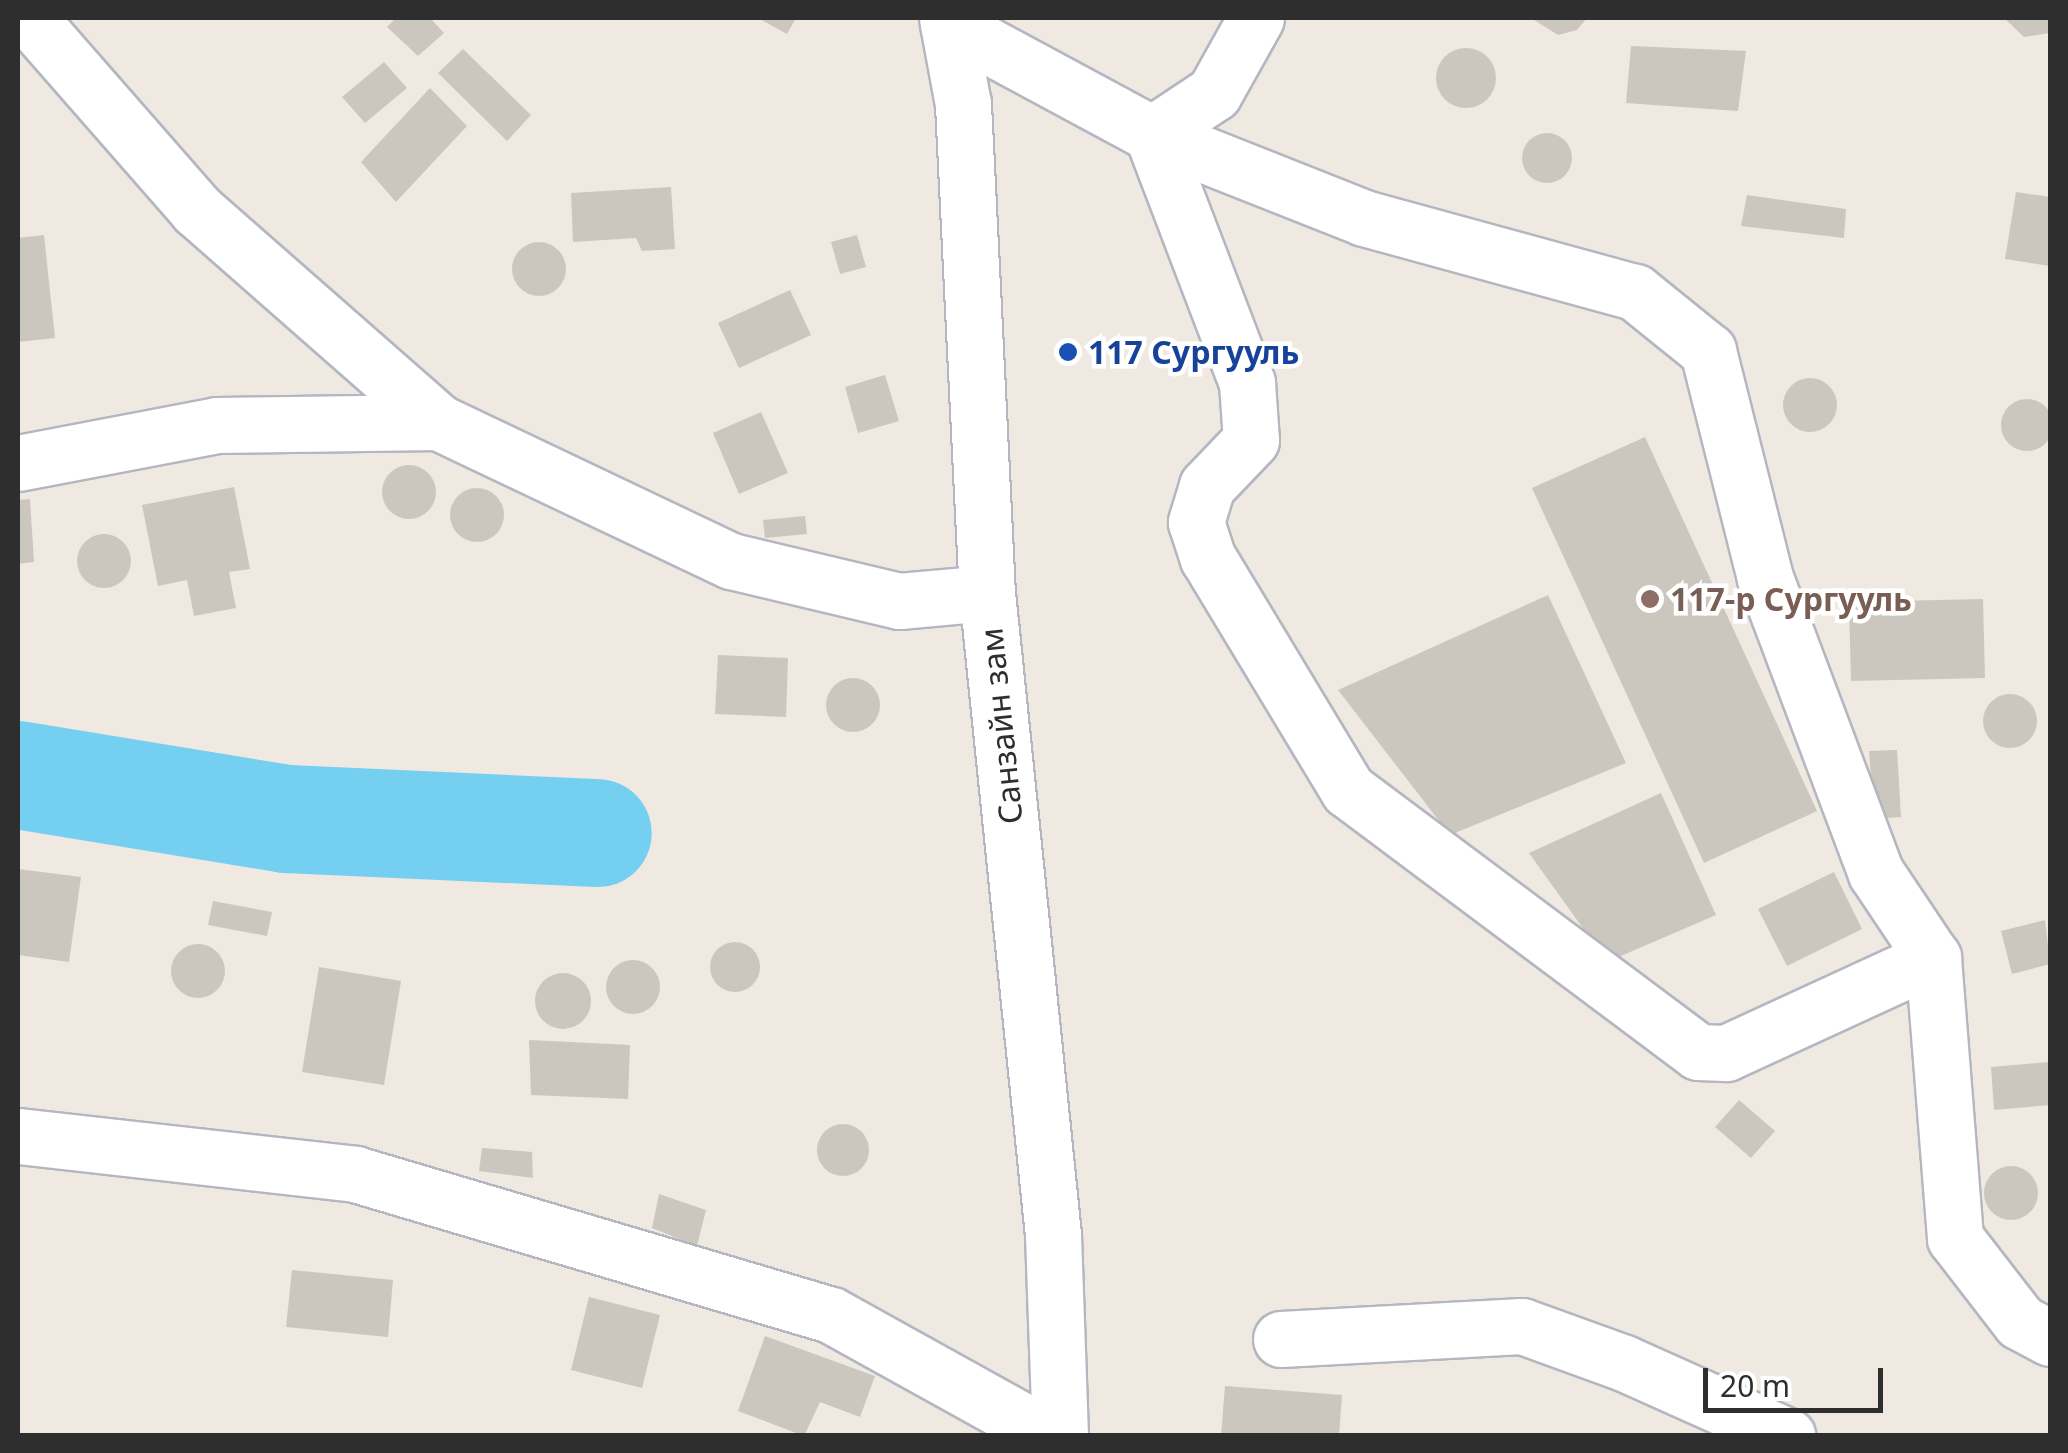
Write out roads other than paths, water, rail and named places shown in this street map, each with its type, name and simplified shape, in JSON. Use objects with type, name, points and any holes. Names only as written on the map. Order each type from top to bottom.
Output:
[{"type":"street","points":[[1152,134],[1214,94],[1256,18]]},
{"type":"street","points":[[33,19],[197,210],[438,422],[731,562],[899,601],[988,593]]},
{"type":"street","points":[[948,21],[1152,134],[1364,218],[1635,292],[1708,351],[1765,578],[1876,874],[1932,958],[1955,1238],[2020,1322],[2050,1338]]},
{"type":"street","name":"Санзайн зам","points":[[948,21],[963,104],[988,593],[1053,1235],[1060,1436]]},
{"type":"street","points":[[1152,134],[1247,383],[1251,440],[1207,486],[1196,522],[1208,558],[1348,790],[1698,1052],[1726,1052],[1932,958]]},
{"type":"street","points":[[18,463],[217,424],[438,422]]},
{"type":"street","points":[[18,1136],[354,1174],[831,1315],[1049,1436]]},
{"type":"street","points":[[1281,1340],[1522,1326],[1624,1362],[1787,1436]]},
{"type":"waterway","points":[[18,775],[287,819],[598,833]]},
{"type":"place","name":"117 Сургууль","points":[[1068,352]]},
{"type":"place","name":"117-р Сургууль","points":[[1650,599]]}]
